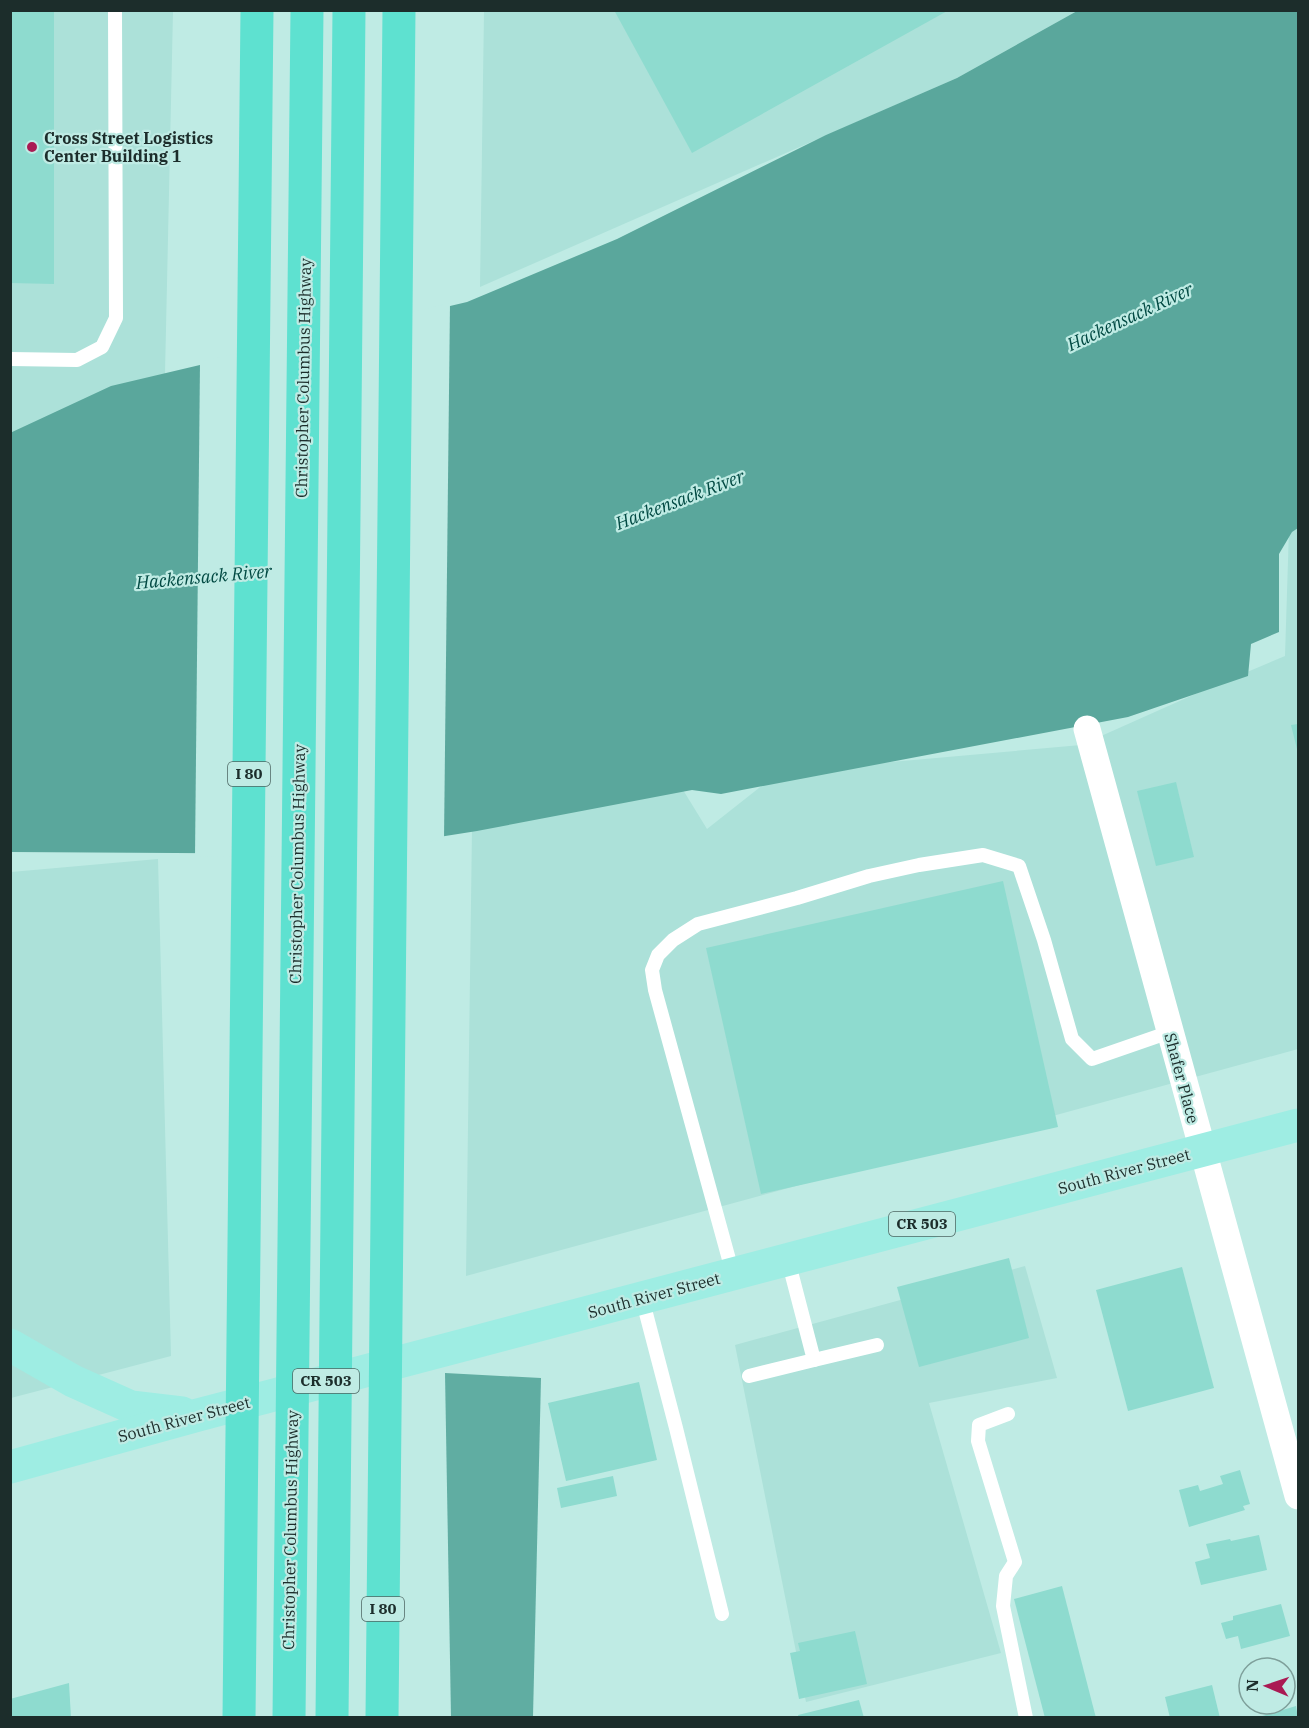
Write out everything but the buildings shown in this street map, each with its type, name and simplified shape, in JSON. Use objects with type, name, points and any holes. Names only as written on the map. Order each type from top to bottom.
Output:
[{"type":"highway","name":"I 80","points":[[239,1718],[257,10]]},
{"type":"highway","name":"Christopher Columbus Highway","points":[[288,1718],[306,10]]},
{"type":"highway","points":[[332,1718],[349,10]]},
{"type":"highway","name":"I 80","points":[[382,1718],[399,10]]},
{"type":"main road","name":"South River Street","points":[[10,1467],[198,1415],[1299,1125]]},
{"type":"main road","points":[[10,1346],[73,1381],[130,1407],[198,1415]]},
{"type":"street","name":"Shafer Place","points":[[1087,729],[1299,1496]]},
{"type":"lane","points":[[10,359],[77,360],[102,347],[116,318],[115,10]]},
{"type":"lane","points":[[733,1274],[673,1058],[652,970],[658,956],[673,940],[698,924],[869,876],[983,855],[1019,866],[1044,940],[1072,1039],[1092,1059],[1170,1032]]},
{"type":"lane","points":[[788,1260],[814,1360]]},
{"type":"lane","points":[[642,1298],[722,1614]]},
{"type":"lane","points":[[748,1376],[877,1345]]},
{"type":"lane","points":[[1008,1414],[979,1425],[978,1441],[1015,1563],[1006,1576],[1003,1606],[1026,1718]]},
{"type":"shaded area","points":[[11,11],[173,11],[165,374],[11,434]]},
{"type":"shaded area","points":[[484,11],[1077,11],[957,78],[480,287]]},
{"type":"shaded area","points":[[1298,525],[1298,1049],[466,1276],[472,828],[680,785],[707,829],[779,772],[1081,745],[1285,656],[1289,529]]},
{"type":"shaded area","points":[[158,859],[171,1356],[11,1398],[11,872]]},
{"type":"shaded area","points":[[1025,1266],[1057,1378],[929,1403],[1001,1653],[806,1702],[735,1345]]},
{"type":"shaded area","points":[[445,1373],[541,1378],[533,1717],[451,1717]]},
{"type":"water","name":"Hackensack River","points":[[1077,11],[1298,11],[1298,528],[1292,532],[1279,554],[1279,632],[1251,644],[1248,676],[1128,717],[721,794],[692,790],[477,831],[331,854],[11,852],[10,433],[111,386],[467,302],[617,239],[826,135],[957,78]]},
{"type":"pier","points":[[450,303],[444,839],[331,857],[195,856],[200,362]]},
{"type":"place","name":"Cross Street Logistics Center Building 1","points":[[32,147]]}]
